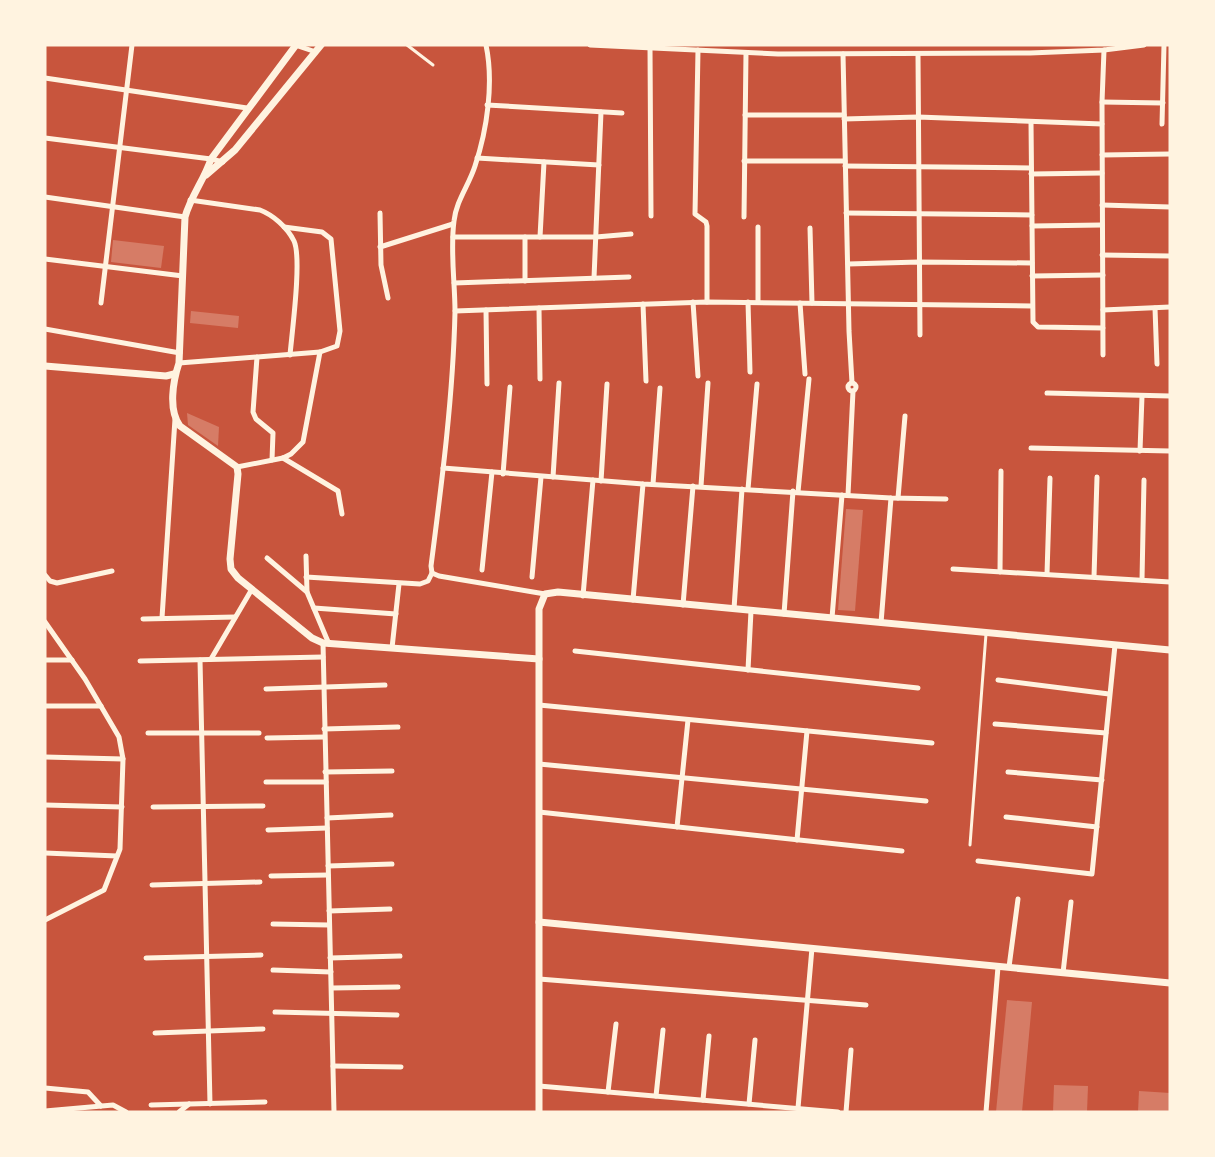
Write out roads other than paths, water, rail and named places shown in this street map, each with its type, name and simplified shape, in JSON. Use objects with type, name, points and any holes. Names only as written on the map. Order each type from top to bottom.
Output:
[{"type":"street","points":[[101,303],[132,45]]},
{"type":"street","points":[[162,618],[175,419],[174,374],[180,353],[185,218],[190,200],[206,175],[211,159],[295,45],[316,52]]},
{"type":"street","points":[[206,175],[235,150],[321,45]]},
{"type":"street","points":[[306,577],[425,584],[432,573],[455,311],[453,225],[459,200],[477,158],[487,105],[486,45]]},
{"type":"street","points":[[590,45],[843,54],[1030,53],[1104,50],[1144,45]]},
{"type":"street","points":[[1162,124],[1164,45]]},
{"type":"street","points":[[650,48],[651,216]]},
{"type":"street","points":[[698,50],[695,214],[706,222],[707,226],[707,302]]},
{"type":"street","points":[[1103,355],[1102,102],[1104,50]]},
{"type":"street","points":[[744,217],[746,52]]},
{"type":"street","points":[[832,618],[853,391],[848,387],[852,383],[848,304],[843,54]]},
{"type":"street","points":[[918,54],[920,335]]},
{"type":"street","points":[[45,78],[248,108]]},
{"type":"street","points":[[1102,102],[1163,103]]},
{"type":"street","points":[[487,105],[622,113]]},
{"type":"street","points":[[594,278],[601,112]]},
{"type":"street","points":[[745,115],[918,117],[1102,124]]},
{"type":"street","points":[[1031,122],[1032,322],[1038,327],[1103,328]]},
{"type":"street","points":[[45,138],[222,162]]},
{"type":"street","points":[[1102,155],[1170,154]]},
{"type":"street","points":[[477,158],[598,165]]},
{"type":"street","points":[[744,161],[1102,173]]},
{"type":"street","points":[[540,237],[544,162]]},
{"type":"street","points":[[45,197],[185,218]]},
{"type":"street","points":[[190,200],[260,210],[270,214],[284,227],[294,241],[297,254],[291,354]]},
{"type":"street","points":[[1102,205],[1170,207]]},
{"type":"street","points":[[380,213],[382,276],[388,298]]},
{"type":"street","points":[[846,213],[1032,215]]},
{"type":"street","points":[[380,247],[453,225]]},
{"type":"street","points":[[1032,226],[1102,225]]},
{"type":"street","points":[[179,363],[320,352],[337,346],[340,337],[333,245],[328,234],[284,227]]},
{"type":"street","points":[[758,227],[758,302]]},
{"type":"street","points":[[810,228],[812,303]]},
{"type":"street","points":[[453,237],[596,237],[631,234]]},
{"type":"street","points":[[525,237],[525,280]]},
{"type":"street","points":[[1102,255],[1170,256]]},
{"type":"street","points":[[45,259],[183,276]]},
{"type":"street","points":[[848,264],[1032,263]]},
{"type":"street","points":[[1032,276],[1102,275]]},
{"type":"street","points":[[454,283],[629,277]]},
{"type":"street","points":[[693,302],[698,376]]},
{"type":"street","points":[[455,311],[693,302],[1032,306]]},
{"type":"street","points":[[748,302],[750,372]]},
{"type":"street","points":[[784,614],[807,377],[800,303]]},
{"type":"street","points":[[643,304],[646,381]]},
{"type":"street","points":[[1103,310],[1170,307]]},
{"type":"street","points":[[539,308],[540,379]]},
{"type":"street","points":[[1155,308],[1156,364]]},
{"type":"street","points":[[486,310],[487,384]]},
{"type":"street","points":[[45,329],[180,353]]},
{"type":"street","points":[[237,467],[283,458],[303,442],[320,352]]},
{"type":"street","points":[[257,357],[253,412],[256,419],[273,433],[272,460]]},
{"type":"street","points":[[45,366],[166,376],[174,374]]},
{"type":"street","points":[[553,477],[559,383]]},
{"type":"street","points":[[701,486],[708,383]]},
{"type":"street","points":[[602,481],[607,384]]},
{"type":"street","points":[[734,609],[757,384]]},
{"type":"street","points":[[503,474],[510,387]]},
{"type":"street","points":[[653,484],[660,388]]},
{"type":"street","points":[[1047,393],[1170,396]]},
{"type":"street","points":[[1140,451],[1142,396]]},
{"type":"street","points":[[898,498],[905,416]]},
{"type":"street","points":[[175,419],[180,426],[237,467],[231,569],[312,638],[326,644],[539,659]]},
{"type":"street","points":[[1031,448],[1170,451]]},
{"type":"street","points":[[283,458],[334,487],[340,495],[342,514]]},
{"type":"street","points":[[443,468],[643,484],[946,499]]},
{"type":"street","points":[[1000,572],[1001,471]]},
{"type":"street","points":[[482,570],[492,472]]},
{"type":"street","points":[[532,577],[542,477]]},
{"type":"street","points":[[1094,578],[1097,477]]},
{"type":"street","points":[[1047,574],[1050,478]]},
{"type":"street","points":[[583,596],[593,480]]},
{"type":"street","points":[[1142,580],[1144,480]]},
{"type":"street","points":[[633,600],[643,484]]},
{"type":"street","points":[[683,605],[693,486]]},
{"type":"street","points":[[881,623],[891,498]]},
{"type":"street","points":[[306,556],[307,592],[326,644],[323,657],[323,686],[334,1112]]},
{"type":"street","points":[[267,558],[307,592]]},
{"type":"street","points":[[953,569],[1170,582]]},
{"type":"street","points":[[45,575],[57,584],[112,571]]},
{"type":"street","points":[[432,573],[545,594],[558,592],[1170,650]]},
{"type":"street","points":[[392,648],[399,584]]},
{"type":"street","points":[[211,660],[252,589]]},
{"type":"street","points":[[538,1112],[539,609],[545,594]]},
{"type":"street","points":[[314,608],[396,614]]},
{"type":"street","points":[[748,670],[751,611]]},
{"type":"street","points":[[143,619],[235,617]]},
{"type":"street","points":[[45,622],[72,660],[119,737],[123,759],[120,849],[104,890],[45,920]]},
{"type":"street","points":[[978,861],[1092,874],[1115,645]]},
{"type":"street","points":[[575,651],[918,688]]},
{"type":"street","points":[[140,661],[323,657]]},
{"type":"street","points":[[45,660],[72,660]]},
{"type":"street","points":[[200,660],[210,1104]]},
{"type":"street","points":[[998,680],[1109,694]]},
{"type":"street","points":[[266,688],[385,686]]},
{"type":"street","points":[[539,705],[932,743]]},
{"type":"street","points":[[45,706],[101,706]]},
{"type":"street","points":[[677,827],[688,720]]},
{"type":"street","points":[[995,724],[1106,733]]},
{"type":"street","points":[[324,729],[398,727]]},
{"type":"street","points":[[797,840],[807,731]]},
{"type":"street","points":[[148,733],[259,733]]},
{"type":"street","points":[[267,738],[324,737]]},
{"type":"street","points":[[45,757],[123,759]]},
{"type":"street","points":[[539,764],[926,801]]},
{"type":"street","points":[[326,772],[392,771]]},
{"type":"street","points":[[1008,771],[1102,780]]},
{"type":"street","points":[[266,782],[326,782]]},
{"type":"street","points":[[45,805],[122,807]]},
{"type":"street","points":[[153,807],[263,806]]},
{"type":"street","points":[[539,812],[902,851]]},
{"type":"street","points":[[327,818],[391,815]]},
{"type":"street","points":[[1006,817],[1097,827]]},
{"type":"street","points":[[268,830],[327,828]]},
{"type":"street","points":[[45,853],[117,856]]},
{"type":"street","points":[[328,866],[392,864]]},
{"type":"street","points":[[271,876],[328,875]]},
{"type":"street","points":[[152,885],[260,882]]},
{"type":"street","points":[[1009,967],[1018,899]]},
{"type":"street","points":[[1062,973],[1071,902]]},
{"type":"street","points":[[329,912],[390,909]]},
{"type":"street","points":[[539,921],[1170,983]]},
{"type":"street","points":[[273,924],[330,925]]},
{"type":"street","points":[[798,1108],[812,948]]},
{"type":"street","points":[[146,958],[261,955]]},
{"type":"street","points":[[330,957],[400,956]]},
{"type":"street","points":[[987,1112],[998,967]]},
{"type":"street","points":[[273,970],[331,972]]},
{"type":"street","points":[[539,979],[866,1005]]},
{"type":"street","points":[[332,988],[398,987]]},
{"type":"street","points":[[275,1012],[397,1015]]},
{"type":"street","points":[[608,1092],[616,1024]]},
{"type":"street","points":[[155,1033],[263,1029]]},
{"type":"street","points":[[656,1096],[663,1030]]},
{"type":"street","points":[[703,1100],[709,1036]]},
{"type":"street","points":[[748,1104],[755,1040]]},
{"type":"street","points":[[846,1112],[851,1050]]},
{"type":"street","points":[[333,1066],[401,1067]]},
{"type":"street","points":[[538,1086],[838,1112]]},
{"type":"street","points":[[45,1088],[88,1092],[101,1106]]},
{"type":"street","points":[[152,1105],[265,1102]]},
{"type":"street","points":[[238,1103],[238,1112]]},
{"type":"street","points":[[179,1112],[189,1104]]},
{"type":"street","points":[[45,1111],[114,1105],[126,1112]]},
{"type":"lane","points":[[407,45],[433,65]]},
{"type":"lane","points":[[970,845],[986,633]]}]
